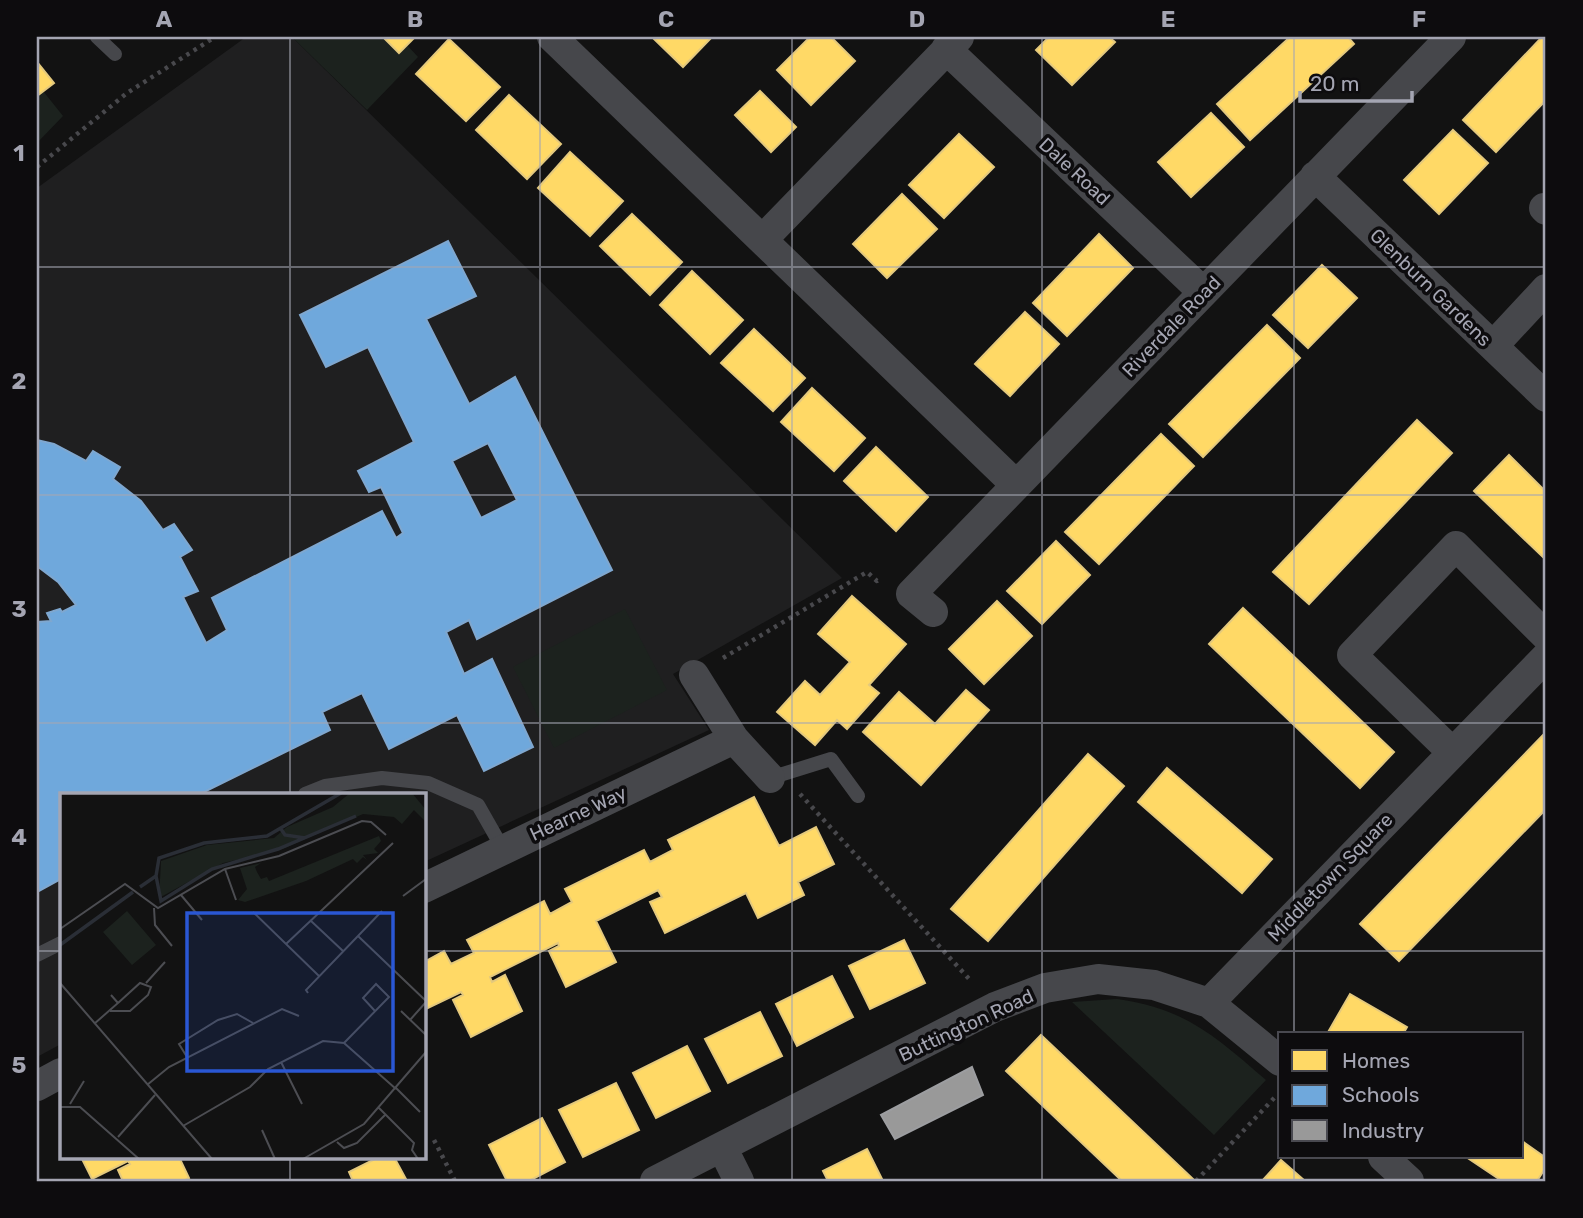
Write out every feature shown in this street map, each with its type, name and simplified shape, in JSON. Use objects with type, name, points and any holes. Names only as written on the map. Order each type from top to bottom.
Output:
[{"type":"street","points":[[552,37],[1016,485]]},
{"type":"street","name":"Riverdale Road","points":[[922,603],[1016,485],[1451,37]]},
{"type":"street","name":"Dale Road","points":[[763,239],[953,43],[1203,292]]},
{"type":"street","name":"Glenburn Gardens","points":[[1315,176],[1546,397]]},
{"type":"street","points":[[1493,346],[1546,289]]},
{"type":"street","points":[[1451,751],[1352,655],[1457,547],[1546,636]]},
{"type":"street","name":"Middletown Square","points":[[1209,1003],[1451,751],[1546,657]]},
{"type":"street","points":[[694,675],[734,739],[776,777]]},
{"type":"street","name":"Hearne Way","points":[[425,888],[734,739]]},
{"type":"street","name":"Buttington Road","points":[[655,1181],[995,1007],[1045,988],[1098,979],[1154,985],[1209,1003],[1278,1059]]},
{"type":"street","points":[[37,1086],[60,1074]]},
{"type":"street","points":[[722,1147],[739,1181]]},
{"type":"street","points":[[1384,1158],[1409,1181]]},
{"type":"lane","points":[[97,37],[114,54]]},
{"type":"lane","points":[[776,777],[831,759],[858,796]]},
{"type":"lane","points":[[308,793],[325,786],[382,778],[428,783],[478,805],[503,849]]},
{"type":"lane","points":[[37,955],[60,944]]},
{"type":"path","points":[[37,167],[127,93],[215,37]]},
{"type":"path","points":[[694,675],[867,572],[877,581],[887,572],[922,603]]},
{"type":"path","points":[[776,777],[995,1007]]},
{"type":"path","points":[[1196,1181],[1278,1094]]},
{"type":"path","points":[[434,1140],[454,1181]]},
{"type":"shaded area","points":[[246,37],[292,37],[842,578],[673,674],[709,730],[425,862],[425,793],[60,793],[60,1045],[37,1057],[37,188]]},
{"type":"shaded area","points":[[292,37],[383,37],[399,53],[407,45],[418,57],[367,110]]},
{"type":"shaded area","points":[[43,91],[63,116],[37,143],[37,96]]},
{"type":"shaded area","points":[[625,609],[667,690],[554,748],[513,667]]},
{"type":"shaded area","points":[[1117,999],[1141,1003],[1181,1017],[1215,1038],[1266,1080],[1214,1135],[1072,1002]]},
{"type":"building: Homes","points":[[383,37],[415,37],[399,53]]},
{"type":"building: Homes","points":[[652,37],[712,37],[683,67]]},
{"type":"building: Homes","points":[[810,37],[831,37],[855,61],[811,105],[777,70]]},
{"type":"building: Homes","points":[[1049,37],[1109,37],[1115,42],[1072,85],[1036,50]]},
{"type":"building: Homes","points":[[1290,37],[1348,37],[1354,44],[1250,140],[1217,104]]},
{"type":"building: Homes","points":[[1542,37],[1546,37],[1546,100],[1496,152],[1463,120]]},
{"type":"building: Homes","points":[[449,39],[500,87],[466,121],[416,74]]},
{"type":"building: Homes","points":[[37,62],[54,83],[37,96]]},
{"type":"building: Homes","points":[[760,91],[796,127],[771,152],[735,115]]},
{"type":"building: Homes","points":[[509,95],[561,144],[527,179],[476,130]]},
{"type":"building: Homes","points":[[1211,113],[1244,147],[1191,197],[1158,162]]},
{"type":"building: Homes","points":[[1453,130],[1488,163],[1439,214],[1404,180]]},
{"type":"building: Homes","points":[[959,134],[994,167],[944,218],[909,185]]},
{"type":"building: Homes","points":[[570,152],[623,201],[590,236],[538,188]]},
{"type":"building: Homes","points":[[902,194],[937,229],[887,278],[853,244]]},
{"type":"building: Homes","points":[[632,214],[682,262],[650,295],[600,246]]},
{"type":"building: Homes","points":[[1099,234],[1133,268],[1067,336],[1033,303]]},
{"type":"building: Homes","points":[[1322,265],[1357,298],[1308,348],[1273,315]]},
{"type":"building: Homes","points":[[692,271],[743,320],[710,354],[660,305]]},
{"type":"building: Homes","points":[[1025,312],[1059,344],[1010,396],[975,364]]},
{"type":"building: Homes","points":[[1267,325],[1300,358],[1203,457],[1169,424]]},
{"type":"building: Homes","points":[[754,329],[805,378],[773,411],[721,363]]},
{"type":"building: Homes","points":[[812,388],[865,438],[834,471],[781,422]]},
{"type":"building: Homes","points":[[1417,420],[1452,453],[1309,604],[1273,572]]},
{"type":"building: Homes","points":[[1161,434],[1194,466],[1099,564],[1065,532]]},
{"type":"building: Homes","points":[[876,447],[928,497],[896,531],[844,481]]},
{"type":"building: Homes","points":[[1509,455],[1546,492],[1546,560],[1474,491]]},
{"type":"building: Homes","points":[[1056,541],[1090,575],[1042,624],[1007,591]]},
{"type":"building: Homes","points":[[852,596],[906,644],[869,685],[879,693],[847,729],[837,720],[815,745],[777,712],[805,681],[820,695],[850,662],[818,634]]},
{"type":"building: Homes","points":[[997,601],[1032,636],[984,684],[949,649]]},
{"type":"building: Homes","points":[[1243,608],[1394,752],[1360,788],[1209,644]]},
{"type":"building: Homes","points":[[966,690],[989,710],[921,785],[863,732],[899,692],[935,724]]},
{"type":"building: Homes","points":[[1546,732],[1546,809],[1399,961],[1360,924]]},
{"type":"building: Homes","points":[[1088,754],[1124,786],[988,941],[951,909]]},
{"type":"building: Homes","points":[[1167,768],[1272,859],[1242,893],[1138,802]]},
{"type":"building: Homes","points":[[754,797],[779,846],[816,827],[834,864],[798,882],[804,895],[758,918],[746,893],[665,933],[650,902],[662,897],[658,890],[596,921],[616,962],[566,987],[549,951],[559,946],[558,943],[490,977],[492,982],[505,975],[522,1011],[471,1037],[453,1000],[463,995],[461,992],[426,1009],[425,961],[444,951],[451,964],[474,953],[467,940],[544,901],[550,914],[572,902],[565,889],[644,850],[650,862],[673,850],[668,840]]},
{"type":"building: Homes","points":[[904,940],[925,983],[870,1009],[849,966]]},
{"type":"building: Homes","points":[[832,976],[853,1017],[797,1046],[776,1004]]},
{"type":"building: Homes","points":[[1350,994],[1407,1027],[1404,1032],[1328,1032]]},
{"type":"building: Homes","points":[[760,1012],[782,1056],[728,1083],[705,1039]]},
{"type":"building: Homes","points":[[1041,1035],[1193,1179],[1122,1181],[1006,1071]]},
{"type":"building: Homes","points":[[687,1046],[710,1091],[656,1118],[633,1073]]},
{"type":"building: Homes","points":[[616,1083],[639,1130],[583,1157],[559,1110]]},
{"type":"building: Homes","points":[[542,1118],[565,1162],[529,1181],[507,1181],[489,1145]]},
{"type":"building: Homes","points":[[1524,1142],[1546,1158],[1546,1167],[1537,1181],[1502,1181],[1469,1159],[1524,1158]]},
{"type":"building: Homes","points":[[867,1149],[883,1181],[828,1181],[823,1171]]},
{"type":"building: Homes","points":[[82,1158],[179,1158],[189,1178],[183,1181],[123,1181],[118,1170],[130,1164],[128,1161],[92,1179]]},
{"type":"building: Homes","points":[[377,1158],[395,1158],[407,1181],[353,1181],[349,1172]]},
{"type":"building: Homes","points":[[1281,1160],[1305,1181],[1262,1181]]},
{"type":"building: Schools","points":[[448,241],[476,296],[426,319],[469,404],[515,377],[612,570],[477,639],[469,620],[446,632],[464,674],[492,659],[533,747],[484,771],[457,715],[389,749],[362,693],[322,712],[330,730],[202,793],[60,793],[60,880],[37,892],[37,622],[51,621],[47,613],[60,609],[62,612],[76,605],[58,582],[37,566],[37,440],[54,444],[86,461],[93,451],[120,467],[113,479],[141,501],[163,530],[174,524],[192,550],[180,557],[198,591],[183,597],[206,643],[227,630],[212,598],[382,511],[396,538],[403,533],[381,487],[369,492],[358,471],[414,442],[368,347],[326,367],[300,315]],"holes":[[[488,443],[517,500],[481,518],[452,461]]]},
{"type":"building: Industry","points":[[972,1067],[983,1095],[895,1139],[881,1115]]}]
